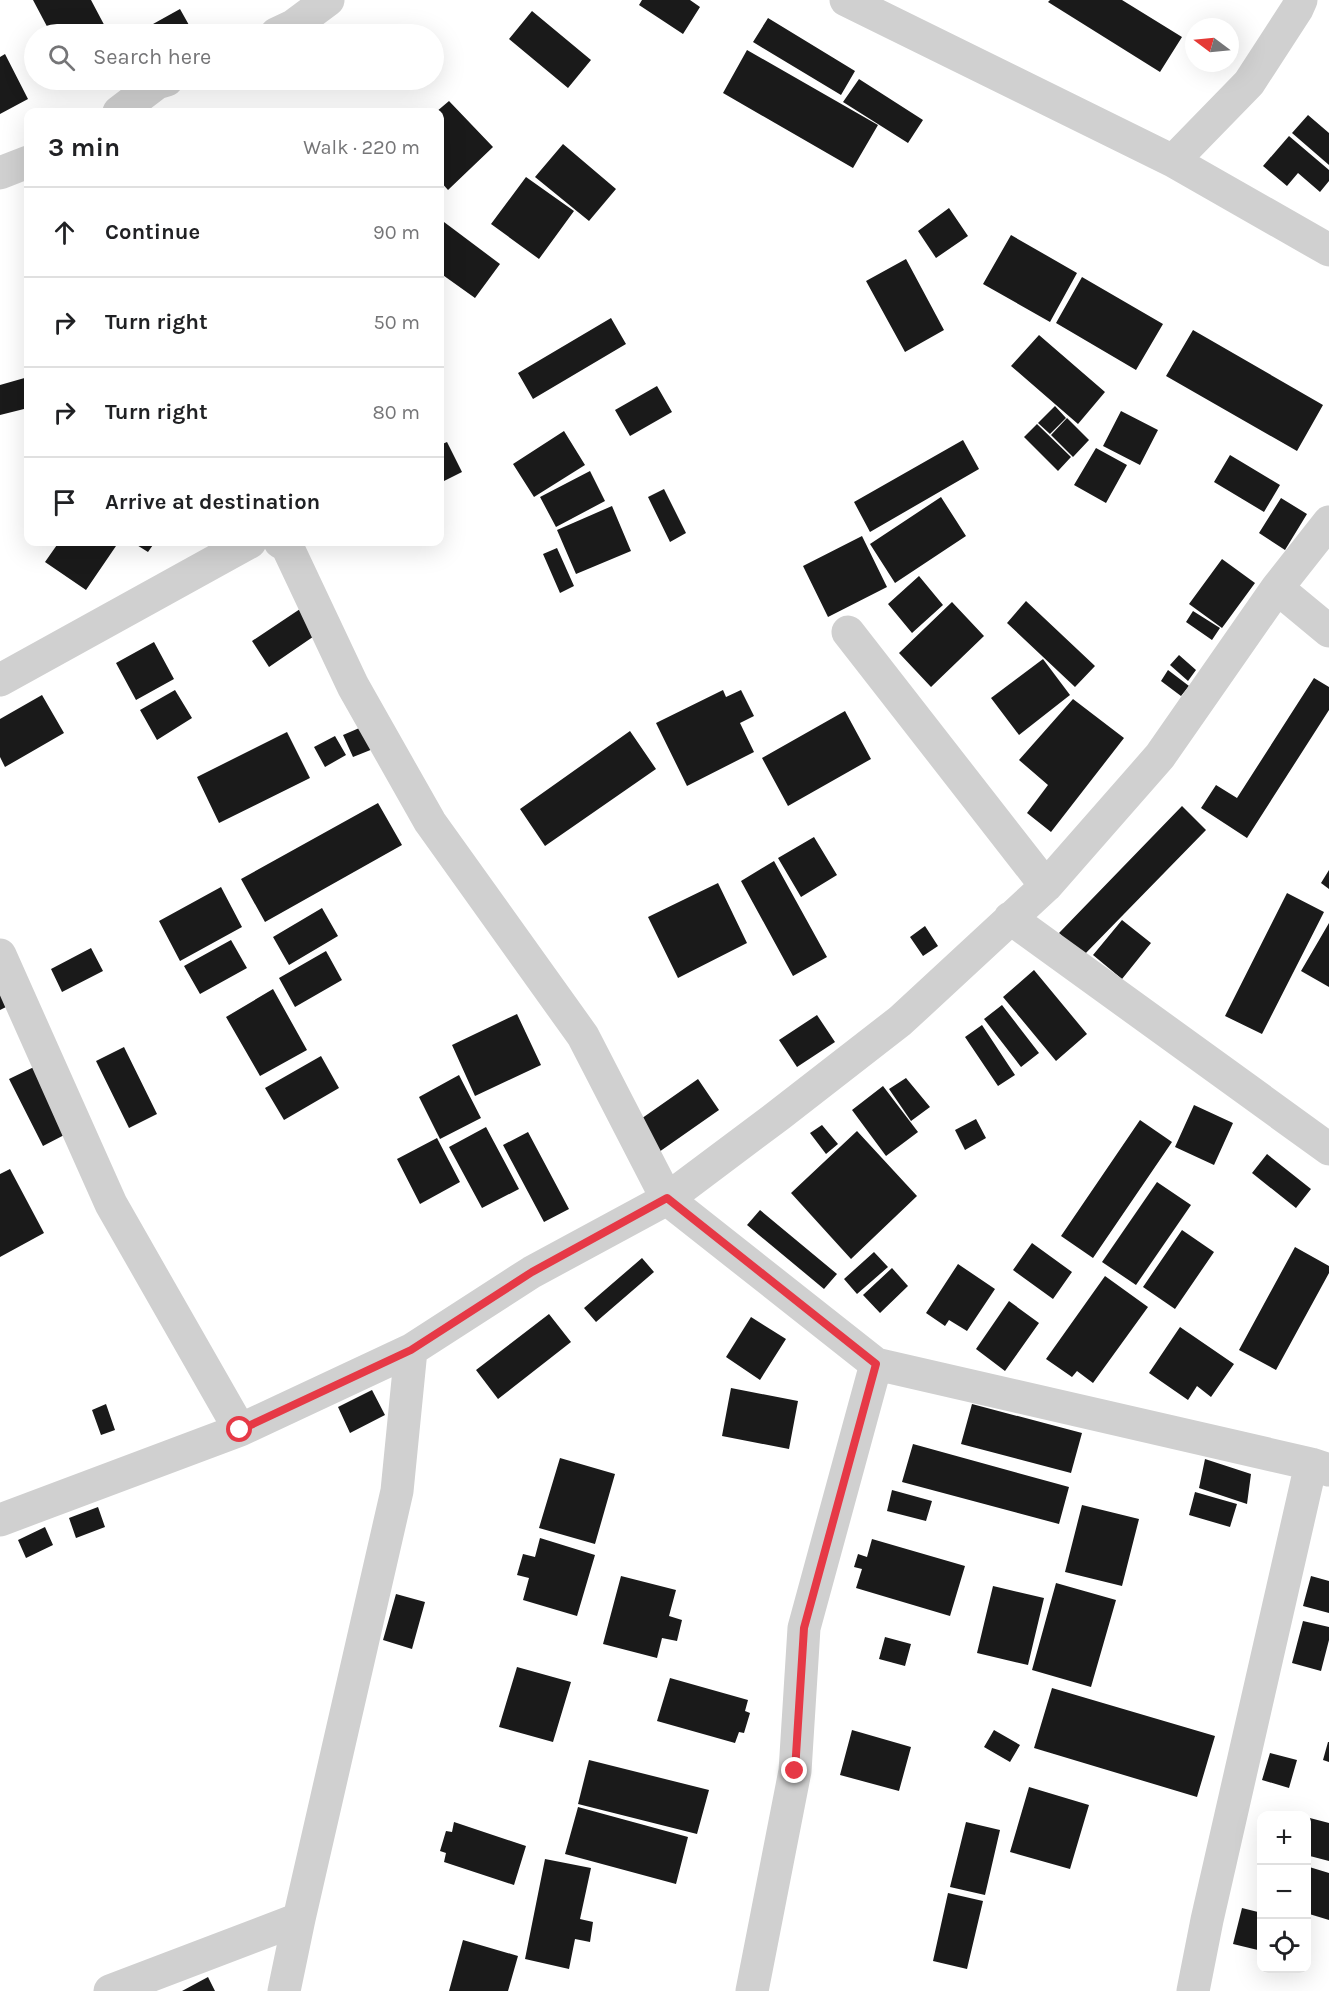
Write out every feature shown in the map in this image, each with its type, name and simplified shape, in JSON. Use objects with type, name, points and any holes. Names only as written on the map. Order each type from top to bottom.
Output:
[{"type":"street","points":[[295,24],[328,0]]},
{"type":"street","points":[[846,0],[1173,161],[1329,250]]},
{"type":"street","points":[[1173,161],[1249,83],[1301,0]]},
{"type":"street","points":[[124,108],[148,90]]},
{"type":"street","points":[[0,173],[24,164]]},
{"type":"street","points":[[0,1520],[240,1430],[411,1350],[532,1272],[667,1198],[779,1115],[900,1021],[1046,886],[1160,756],[1277,588],[1329,522]]},
{"type":"street","points":[[0,680],[243,546]]},
{"type":"street","points":[[287,546],[354,686],[430,822],[583,1036],[667,1198],[876,1364],[1320,1467],[1207,1920],[1193,1991]]},
{"type":"street","points":[[1277,588],[1329,632]]},
{"type":"street","points":[[848,632],[1046,886]]},
{"type":"street","points":[[1010,918],[1329,1149]]},
{"type":"street","points":[[0,955],[111,1204],[240,1430]]},
{"type":"street","points":[[284,1991],[397,1491],[411,1350]]},
{"type":"street","points":[[752,1991],[795,1771],[804,1628],[876,1364]]},
{"type":"street","points":[[110,1991],[299,1919]]},
{"type":"building","points":[[33,0],[91,0],[104,24],[46,24]]},
{"type":"building","points":[[642,0],[690,0],[700,7],[683,34],[639,5]]},
{"type":"building","points":[[1050,0],[1122,0],[1182,37],[1160,72],[1048,2]]},
{"type":"building","points":[[180,9],[188,24],[153,24]]},
{"type":"building","points":[[532,11],[591,60],[568,88],[509,39]]},
{"type":"building","points":[[768,18],[855,71],[841,95],[753,42]]},
{"type":"building","points":[[747,50],[878,125],[853,168],[723,93]]},
{"type":"building","points":[[5,54],[28,99],[0,114],[0,57]]},
{"type":"building","points":[[859,79],[923,120],[908,143],[843,102]]},
{"type":"building","points":[[449,101],[493,147],[448,190],[444,186],[444,108],[441,108]]},
{"type":"building","points":[[1308,115],[1329,133],[1329,165],[1292,133]]},
{"type":"building","points":[[1289,136],[1329,170],[1329,181],[1320,192],[1298,173],[1287,186],[1263,166]]},
{"type":"building","points":[[563,144],[616,189],[589,221],[535,177]]},
{"type":"building","points":[[526,177],[574,211],[539,259],[491,224]]},
{"type":"building","points":[[949,208],[968,236],[936,258],[918,231]]},
{"type":"building","points":[[444,222],[500,264],[475,298],[444,276]]},
{"type":"building","points":[[1011,235],[1077,273],[1050,322],[983,284]]},
{"type":"building","points":[[906,259],[944,330],[905,352],[866,281]]},
{"type":"building","points":[[1082,277],[1163,324],[1136,370],[1056,323]]},
{"type":"building","points":[[611,318],[626,344],[533,399],[518,373]]},
{"type":"building","points":[[1193,330],[1323,405],[1297,451],[1166,376]]},
{"type":"building","points":[[1039,335],[1105,392],[1078,424],[1011,366]]},
{"type":"building","points":[[24,378],[24,409],[0,415],[0,385]]},
{"type":"building","points":[[657,386],[672,412],[630,436],[615,410]]},
{"type":"building","points":[[1055,406],[1066,418],[1050,434],[1038,423]]},
{"type":"building","points":[[1121,411],[1158,430],[1140,465],[1103,446]]},
{"type":"building","points":[[1067,418],[1089,440],[1073,457],[1051,435]]},
{"type":"building","points":[[1037,424],[1071,457],[1058,471],[1024,437]]},
{"type":"building","points":[[564,431],[585,465],[534,497],[513,464]]},
{"type":"building","points":[[963,440],[979,469],[870,532],[854,502]]},
{"type":"building","points":[[447,442],[462,472],[444,481],[444,443]]},
{"type":"building","points":[[1096,448],[1127,465],[1106,503],[1074,485]]},
{"type":"building","points":[[1230,455],[1280,485],[1264,512],[1214,482]]},
{"type":"building","points":[[590,471],[605,501],[556,527],[540,497]]},
{"type":"building","points":[[664,489],[686,533],[670,542],[648,497]]},
{"type":"building","points":[[941,497],[966,536],[895,583],[870,544]]},
{"type":"building","points":[[1281,498],[1307,514],[1285,550],[1259,533]]},
{"type":"building","points":[[612,506],[631,551],[576,574],[557,530]]},
{"type":"building","points":[[862,536],[887,587],[828,617],[803,566]]},
{"type":"building","points":[[56,546],[116,546],[86,590],[45,562]]},
{"type":"building","points":[[138,546],[152,546],[148,552]]},
{"type":"building","points":[[557,548],[574,586],[560,593],[543,554]]},
{"type":"building","points":[[1222,559],[1255,583],[1222,628],[1189,604]]},
{"type":"building","points":[[919,576],[943,605],[912,633],[888,604]]},
{"type":"building","points":[[1026,601],[1095,666],[1075,687],[1007,623]]},
{"type":"building","points":[[952,602],[984,636],[931,687],[899,653]]},
{"type":"building","points":[[306,605],[323,630],[269,667],[252,641]]},
{"type":"building","points":[[1193,611],[1220,628],[1212,640],[1186,622]]},
{"type":"building","points":[[154,642],[174,679],[136,700],[116,663]]},
{"type":"building","points":[[1179,655],[1196,670],[1188,681],[1170,665]]},
{"type":"building","points":[[1043,659],[1070,695],[1019,735],[991,698]]},
{"type":"building","points":[[1168,670],[1189,686],[1181,696],[1161,681]]},
{"type":"building","points":[[1314,678],[1329,687],[1329,710],[1247,838],[1201,808],[1216,785],[1237,798]]},
{"type":"building","points":[[175,690],[192,718],[157,740],[140,710]]},
{"type":"building","points":[[723,690],[726,697],[741,690],[754,716],[740,723],[754,752],[687,786],[656,723]]},
{"type":"building","points":[[42,695],[64,733],[5,767],[0,757],[0,719]]},
{"type":"building","points":[[1073,699],[1124,738],[1051,832],[1027,813],[1048,785],[1019,760]]},
{"type":"building","points":[[845,711],[871,759],[788,806],[762,758]]},
{"type":"building","points":[[364,726],[373,749],[353,757],[343,735]]},
{"type":"building","points":[[630,731],[656,769],[545,846],[520,809]]},
{"type":"building","points":[[287,732],[310,778],[219,823],[197,777]]},
{"type":"building","points":[[335,736],[346,755],[325,767],[314,747]]},
{"type":"building","points":[[378,803],[402,845],[265,922],[241,879]]},
{"type":"building","points":[[1182,806],[1206,830],[1082,957],[1059,933]]},
{"type":"building","points":[[814,837],[837,875],[801,897],[778,858]]},
{"type":"building","points":[[774,861],[827,957],[793,976],[741,881]]},
{"type":"building","points":[[1329,870],[1329,889],[1321,883]]},
{"type":"building","points":[[718,883],[747,943],[678,978],[648,917]]},
{"type":"building","points":[[221,887],[242,927],[180,961],[159,921]]},
{"type":"building","points":[[1287,893],[1324,912],[1262,1034],[1225,1016]]},
{"type":"building","points":[[322,908],[338,936],[289,965],[273,937]]},
{"type":"building","points":[[1122,920],[1151,943],[1122,979],[1093,955]]},
{"type":"building","points":[[1329,923],[1329,987],[1301,971]]},
{"type":"building","points":[[925,926],[938,946],[923,956],[910,937]]},
{"type":"building","points":[[231,940],[247,968],[200,994],[184,966]]},
{"type":"building","points":[[91,948],[103,971],[62,992],[51,969]]},
{"type":"building","points":[[326,951],[342,980],[295,1007],[279,978]]},
{"type":"building","points":[[1034,970],[1087,1034],[1056,1061],[1003,997]]},
{"type":"building","points":[[273,989],[307,1050],[260,1076],[226,1017]]},
{"type":"building","points":[[0,993],[6,1007],[0,1010]]},
{"type":"building","points":[[1002,1005],[1039,1053],[1021,1067],[984,1019]]},
{"type":"building","points":[[517,1014],[541,1065],[475,1096],[452,1045]]},
{"type":"building","points":[[817,1015],[835,1042],[797,1067],[779,1040]]},
{"type":"building","points":[[982,1025],[1015,1075],[998,1086],[965,1037]]},
{"type":"building","points":[[124,1047],[157,1114],[129,1128],[96,1061]]},
{"type":"building","points":[[321,1056],[339,1088],[284,1120],[265,1088]]},
{"type":"building","points":[[36,1066],[70,1132],[43,1146],[9,1079]]},
{"type":"building","points":[[459,1075],[481,1118],[440,1139],[419,1097]]},
{"type":"building","points":[[906,1078],[930,1107],[911,1121],[889,1089]]},
{"type":"building","points":[[698,1079],[719,1110],[659,1152],[638,1121]]},
{"type":"building","points":[[883,1086],[918,1132],[886,1156],[852,1110]]},
{"type":"building","points":[[1194,1105],[1233,1123],[1214,1165],[1175,1147]]},
{"type":"building","points":[[976,1119],[986,1138],[965,1150],[955,1130]]},
{"type":"building","points":[[1140,1120],[1172,1142],[1093,1258],[1061,1236]]},
{"type":"building","points":[[822,1125],[838,1144],[826,1154],[810,1133]]},
{"type":"building","points":[[486,1127],[519,1189],[482,1208],[449,1147]]},
{"type":"building","points":[[857,1131],[917,1196],[851,1259],[791,1193]]},
{"type":"building","points":[[528,1132],[569,1209],[544,1222],[503,1145]]},
{"type":"building","points":[[437,1138],[460,1182],[420,1204],[397,1159]]},
{"type":"building","points":[[1267,1154],[1311,1189],[1296,1208],[1252,1173]]},
{"type":"building","points":[[10,1169],[44,1233],[0,1257],[0,1174]]},
{"type":"building","points":[[1157,1182],[1191,1205],[1136,1285],[1102,1262]]},
{"type":"building","points":[[760,1210],[837,1274],[824,1289],[747,1225]]},
{"type":"building","points":[[1182,1230],[1214,1252],[1175,1309],[1143,1287]]},
{"type":"building","points":[[1032,1243],[1072,1272],[1053,1299],[1013,1270]]},
{"type":"building","points":[[1295,1247],[1329,1266],[1329,1273],[1276,1370],[1239,1350]]},
{"type":"building","points":[[874,1252],[888,1267],[857,1294],[844,1279]]},
{"type":"building","points":[[642,1258],[654,1272],[596,1322],[584,1308]]},
{"type":"building","points":[[958,1264],[995,1289],[967,1331],[949,1320],[945,1326],[926,1313]]},
{"type":"building","points":[[892,1268],[908,1286],[880,1313],[863,1295]]},
{"type":"building","points":[[1105,1276],[1148,1307],[1093,1383],[1077,1371],[1072,1377],[1046,1359]]},
{"type":"building","points":[[1009,1301],[1039,1323],[1005,1371],[976,1349]]},
{"type":"building","points":[[549,1314],[571,1342],[498,1399],[476,1370]]},
{"type":"building","points":[[751,1317],[786,1339],[760,1380],[726,1357]]},
{"type":"building","points":[[1180,1327],[1234,1364],[1211,1397],[1197,1386],[1188,1400],[1149,1373]]},
{"type":"building","points":[[731,1388],[798,1401],[789,1449],[722,1436]]},
{"type":"building","points":[[372,1390],[385,1415],[350,1433],[338,1407]]},
{"type":"building","points":[[106,1404],[115,1430],[101,1435],[92,1410]]},
{"type":"building","points":[[972,1404],[1082,1433],[1071,1473],[961,1444]]},
{"type":"building","points":[[913,1444],[1069,1487],[1059,1524],[902,1482]]},
{"type":"building","points":[[560,1458],[615,1474],[595,1544],[539,1528]]},
{"type":"building","points":[[1205,1459],[1251,1474],[1247,1504],[1199,1488]]},
{"type":"building","points":[[892,1490],[932,1501],[926,1521],[887,1511]]},
{"type":"building","points":[[1195,1492],[1237,1504],[1230,1527],[1189,1515]]},
{"type":"building","points":[[1082,1505],[1139,1519],[1122,1586],[1065,1572]]},
{"type":"building","points":[[98,1507],[105,1527],[76,1538],[69,1518]]},
{"type":"building","points":[[45,1527],[53,1545],[26,1558],[18,1540]]},
{"type":"building","points":[[540,1538],[595,1555],[577,1616],[523,1600],[529,1578],[517,1575],[523,1554],[535,1557]]},
{"type":"building","points":[[872,1539],[965,1566],[950,1616],[856,1588],[862,1569],[854,1567],[858,1554],[867,1557]]},
{"type":"building","points":[[621,1576],[676,1590],[669,1616],[682,1620],[677,1641],[662,1638],[657,1658],[603,1644]]},
{"type":"building","points":[[1311,1576],[1329,1581],[1329,1613],[1303,1606]]},
{"type":"building","points":[[1056,1583],[1116,1600],[1091,1687],[1032,1670]]},
{"type":"building","points":[[993,1586],[1044,1598],[1028,1665],[977,1653]]},
{"type":"building","points":[[396,1594],[425,1602],[412,1649],[383,1640]]},
{"type":"building","points":[[1303,1621],[1329,1627],[1329,1640],[1321,1671],[1292,1663]]},
{"type":"building","points":[[885,1637],[911,1644],[905,1666],[879,1659]]},
{"type":"building","points":[[517,1667],[571,1682],[553,1742],[499,1727]]},
{"type":"building","points":[[670,1678],[748,1700],[745,1711],[750,1713],[744,1733],[739,1732],[735,1743],[657,1721]]},
{"type":"building","points":[[1052,1688],[1215,1736],[1197,1797],[1034,1748]]},
{"type":"building","points":[[852,1730],[911,1747],[899,1791],[840,1775]]},
{"type":"building","points":[[994,1730],[1020,1745],[1010,1762],[984,1747]]},
{"type":"building","points":[[1329,1742],[1329,1762],[1323,1760]]},
{"type":"building","points":[[1270,1753],[1297,1760],[1289,1788],[1262,1780]]},
{"type":"building","points":[[589,1760],[709,1790],[697,1834],[578,1804]]},
{"type":"building","points":[[1029,1787],[1089,1805],[1070,1869],[1010,1852]]},
{"type":"building","points":[[578,1807],[688,1837],[676,1884],[565,1854]]},
{"type":"building","points":[[1311,1818],[1329,1823],[1329,1861],[1311,1856]]},
{"type":"building","points":[[454,1822],[526,1846],[514,1885],[444,1862],[446,1853],[440,1851],[446,1831],[452,1832]]},
{"type":"building","points":[[966,1822],[1000,1830],[985,1895],[950,1887]]},
{"type":"building","points":[[545,1859],[591,1868],[580,1919],[593,1922],[590,1942],[575,1939],[569,1969],[525,1959]]},
{"type":"building","points":[[1311,1868],[1329,1873],[1329,1920],[1311,1915]]},
{"type":"building","points":[[948,1893],[983,1901],[967,1969],[933,1961]]},
{"type":"building","points":[[1242,1908],[1257,1912],[1257,1950],[1233,1944]]},
{"type":"building","points":[[463,1940],[518,1956],[508,1991],[449,1991]]},
{"type":"building","points":[[208,1977],[215,1991],[182,1991]]},
{"type":"route","points":[[240,1430],[411,1350],[532,1272],[667,1198],[876,1364],[804,1628],[795,1771]]}]
